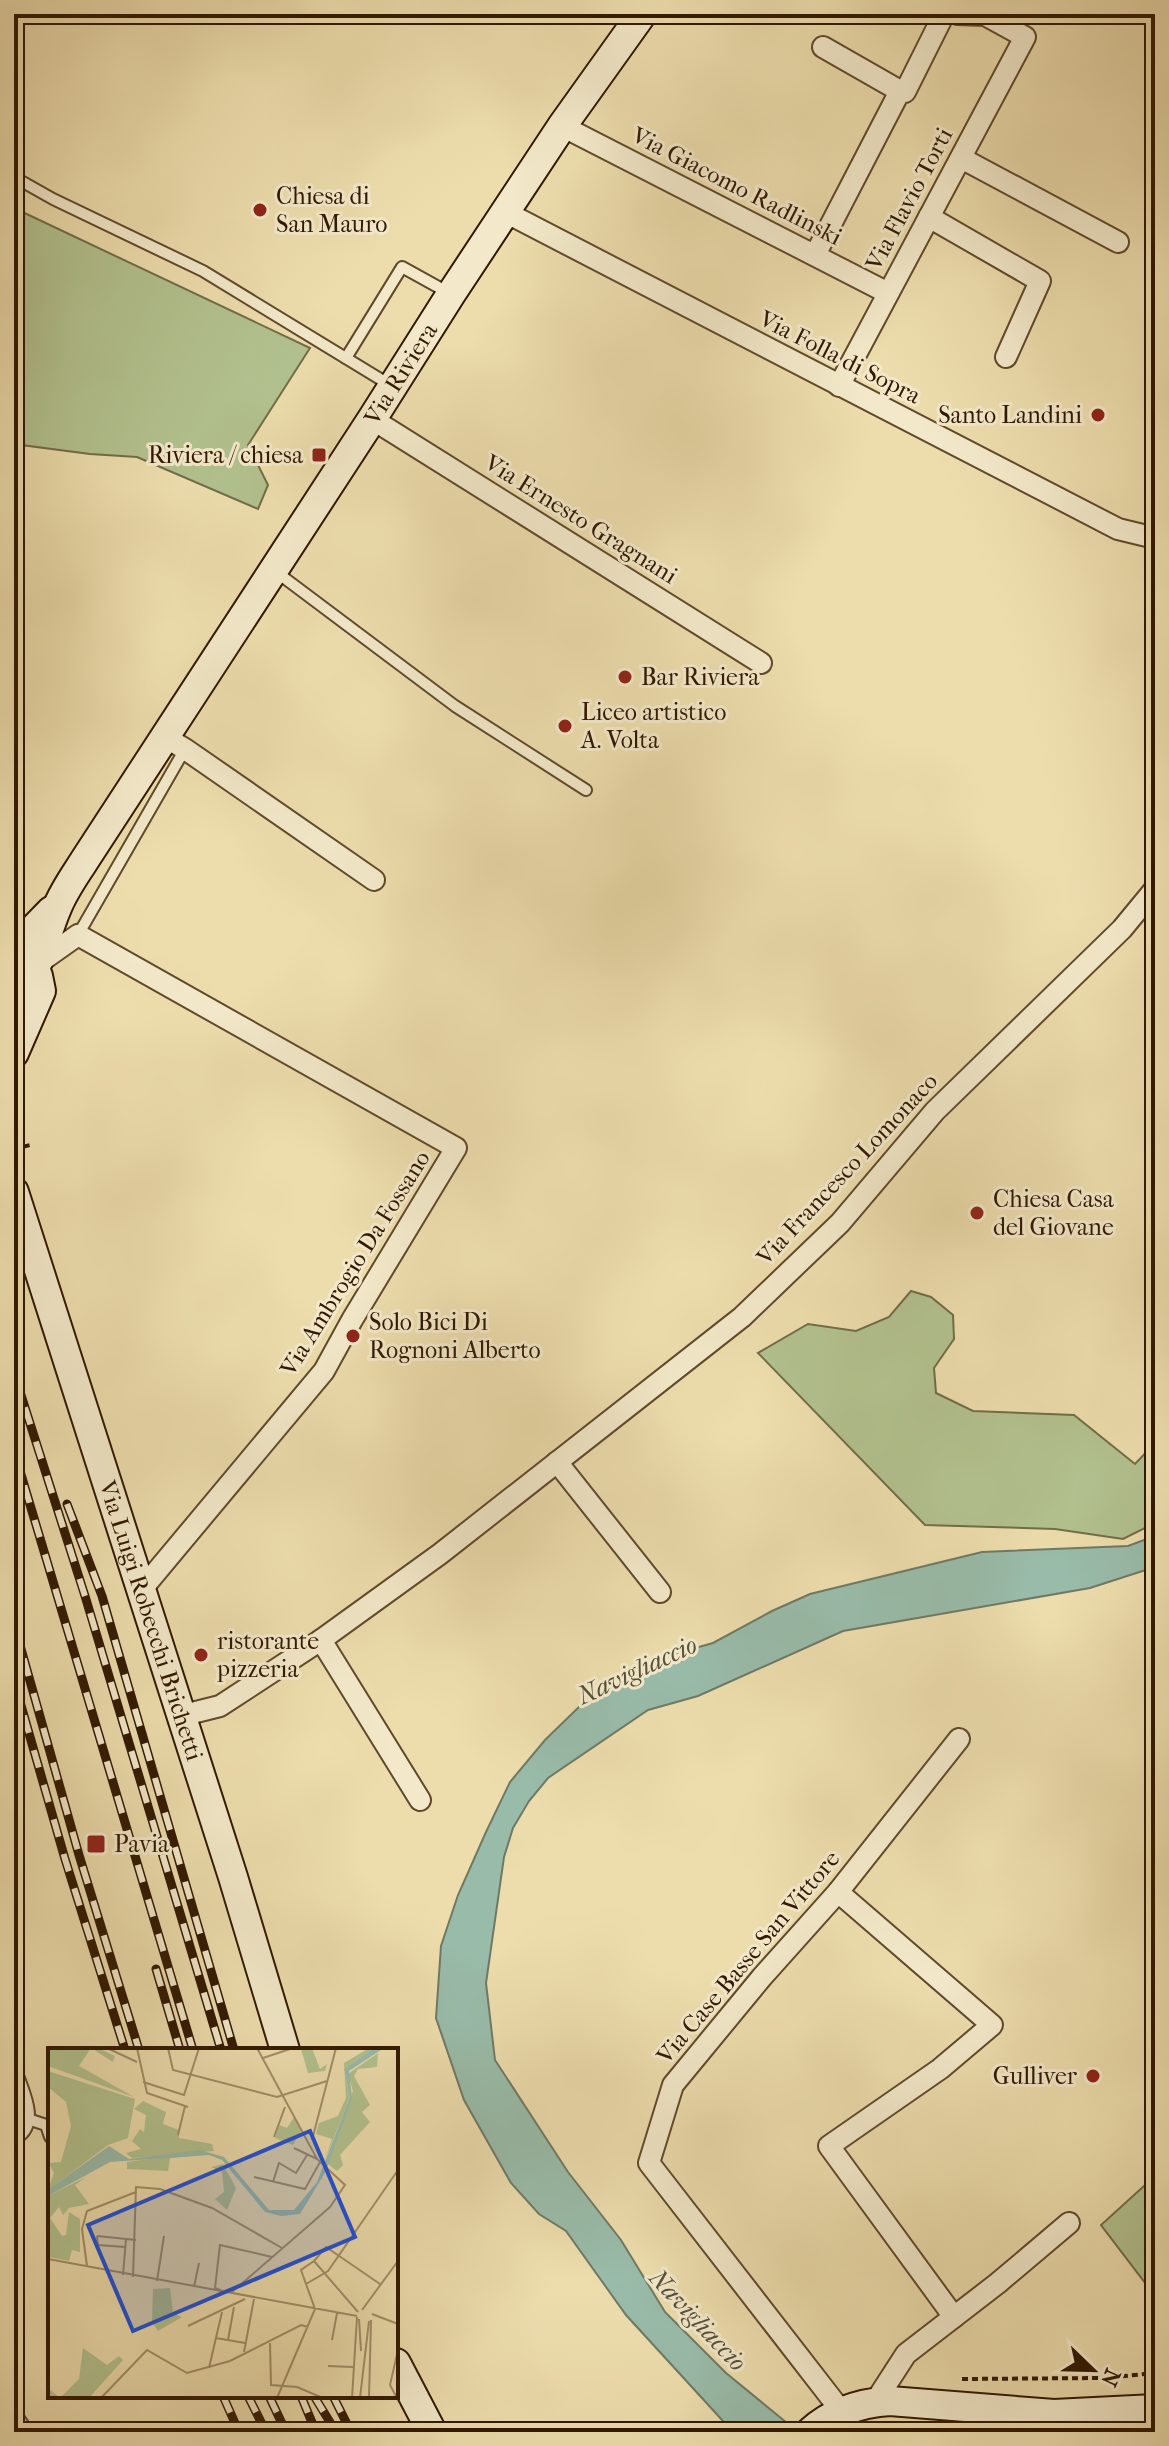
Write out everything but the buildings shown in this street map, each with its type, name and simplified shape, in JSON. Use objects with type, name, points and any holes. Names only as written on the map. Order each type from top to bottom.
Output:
[{"type":"street","name":"Via Riviera","points":[[14,1000],[20,994],[22,956],[175,743],[274,570],[505,212],[642,14]]},
{"type":"street","points":[[823,47],[905,92],[944,14]]},
{"type":"street","name":"Via Flavio Torti","points":[[839,386],[1025,37],[985,15],[958,14]]},
{"type":"street","points":[[815,255],[900,91]]},
{"type":"street","name":"Via Giacomo Radlinski","points":[[562,126],[888,293]]},
{"type":"street","points":[[961,158],[1118,242]]},
{"type":"street","name":"Via Folla di Sopra","points":[[505,212],[1118,529],[1155,538]]},
{"type":"street","points":[[929,217],[1040,281],[1006,357]]},
{"type":"street","name":"Via Ernesto Gragnani","points":[[372,419],[761,663]]},
{"type":"street","points":[[175,743],[374,880]]},
{"type":"street","name":"Via Francesco Lomonaco","points":[[180,1716],[220,1706],[321,1640],[440,1554],[742,1317],[840,1223],[935,1111],[1122,929],[1155,889]]},
{"type":"street","name":"Via Riviera","points":[[22,956],[78,935]]},
{"type":"street","name":"Via Ambrogio Da Fossano","points":[[78,935],[456,1148],[324,1371],[142,1589]]},
{"type":"street","name":"Via Riviera","points":[[14,1053],[41,991],[22,956]]},
{"type":"street","name":"Via Luigi Robecchi Brichetti","points":[[14,1192],[233,1877],[284,2048]]},
{"type":"street","points":[[557,1462],[660,1592]]},
{"type":"street","points":[[321,1640],[420,1800]]},
{"type":"street","name":"Via Case Basse San Vittore","points":[[842,2412],[649,2163],[673,2085],[762,1977],[838,1892],[959,1739]]},
{"type":"street","points":[[838,1892],[992,2025],[940,2069],[829,2146],[954,2317]]},
{"type":"street","points":[[14,2079],[19,2126]]},
{"type":"street","points":[[875,2402],[906,2354],[1069,2223]]},
{"type":"street","points":[[398,2367],[432,2432]]},
{"type":"street","points":[[813,2429],[842,2412],[890,2401],[1054,2414],[1155,2409]]},
{"type":"street","points":[[1054,2414],[1088,2432]]},
{"type":"street","points":[[14,2420],[22,2432]]},
{"type":"lane","points":[[14,177],[203,271],[393,386]]},
{"type":"lane","points":[[346,358],[402,267],[451,294]]},
{"type":"lane","points":[[274,570],[455,706],[586,790]]},
{"type":"lane","points":[[78,935],[175,743]]},
{"type":"lane","points":[[19,2126],[46,2125],[48,2131]]},
{"type":"path","points":[[14,1149],[30,1145]]},
{"type":"path","points":[[14,1958],[22,1986]]},
{"type":"path","points":[[950,2378],[1092,2379],[1155,2373]]},
{"type":"green space","points":[[14,208],[310,348],[248,445],[268,485],[258,509],[137,457],[14,444]]},
{"type":"green space","points":[[911,1291],[931,1297],[953,1315],[954,1339],[934,1368],[936,1393],[973,1411],[1074,1415],[1135,1464],[1155,1443],[1155,1523],[1123,1539],[1055,1529],[925,1525],[758,1353],[808,1324],[856,1331],[889,1317]]},
{"type":"green space","points":[[1155,2176],[1155,2296],[1101,2225]]},
{"type":"shaded area","points":[[1155,1536],[1155,1567],[1090,1588],[843,1631],[698,1696],[648,1710],[548,1778],[513,1828],[504,1857],[486,1983],[495,2060],[568,2172],[621,2240],[665,2312],[726,2373],[798,2432],[733,2432],[626,2315],[566,2231],[539,2214],[511,2183],[464,2100],[436,2018],[441,1946],[458,1895],[486,1832],[510,1782],[545,1740],[583,1703],[646,1665],[713,1643],[810,1594],[982,1552],[1128,1546]]},
{"type":"railway","points":[[14,1373],[85,1596],[220,2048]]},
{"type":"railway","points":[[14,1451],[192,2048]]},
{"type":"railway","points":[[67,1504],[102,1596],[233,2048]]},
{"type":"railway","points":[[14,1624],[79,1855],[138,2048]]},
{"type":"railway","points":[[14,1681],[65,1859],[124,2048]]},
{"type":"railway","points":[[156,1969],[179,2048]]},
{"type":"railway","points":[[224,2398],[239,2432]]},
{"type":"railway","points":[[249,2398],[266,2432]]},
{"type":"railway","points":[[270,2398],[286,2432]]},
{"type":"railway","points":[[302,2398],[316,2432]]},
{"type":"railway","points":[[315,2398],[336,2432]]},
{"type":"railway","points":[[334,2398],[351,2432]]},
{"type":"place","name":"Chiesa di San Mauro","points":[[260,210]]},
{"type":"place","name":"Santo Landini","points":[[1098,415]]},
{"type":"place","name":"Riviera / chiesa","points":[[319,455]]},
{"type":"place","name":"Bar Riviera","points":[[625,677]]},
{"type":"place","name":"Liceo artistico A. Volta","points":[[565,726]]},
{"type":"place","name":"Chiesa Casa del Giovane","points":[[977,1213]]},
{"type":"place","name":"Solo Bici Di Rognoni Alberto","points":[[353,1336]]},
{"type":"place","name":"ristorante pizzeria","points":[[201,1655]]},
{"type":"place","name":"Pavia","points":[[96,1844]]},
{"type":"place","name":"Gulliver","points":[[1093,2076]]},
{"type":"water label","name":"Navigliaccio","points":[[637,1670]]},
{"type":"water label","name":"Navigliaccio","points":[[698,2320]]}]
